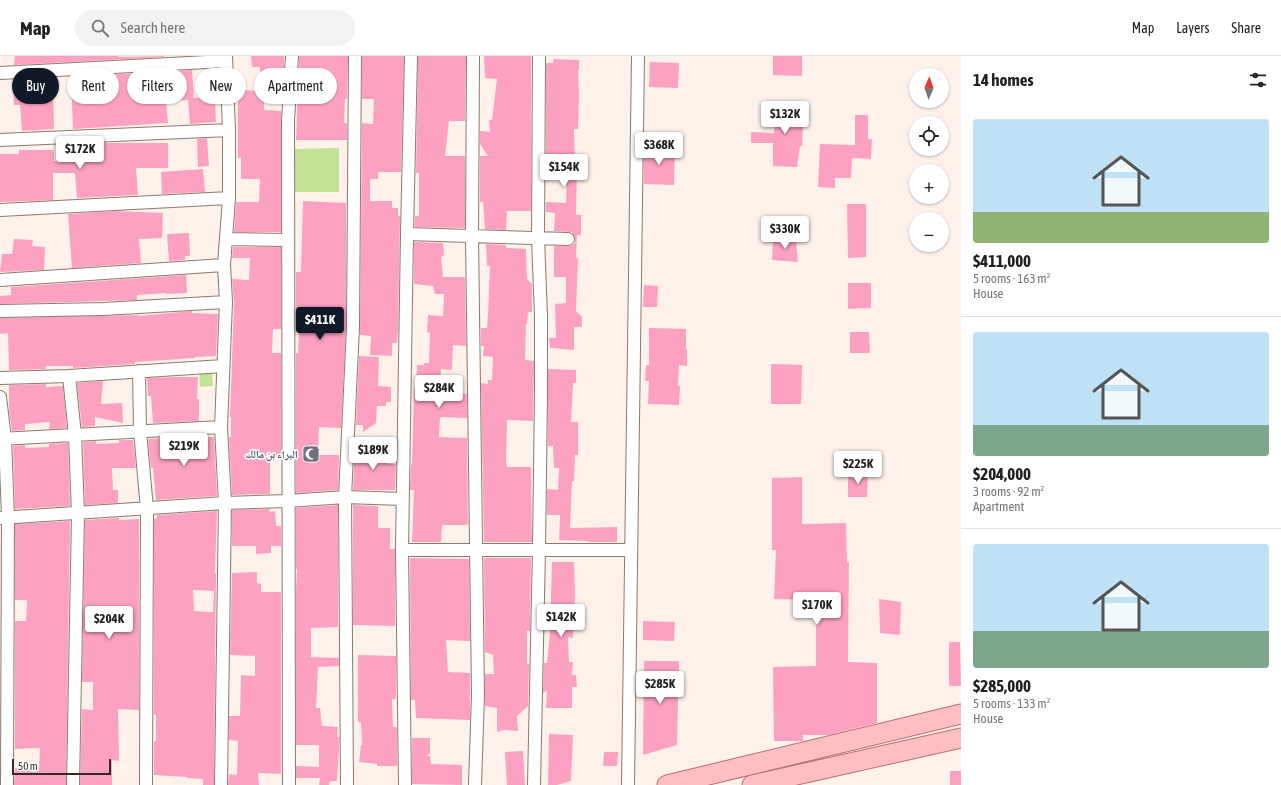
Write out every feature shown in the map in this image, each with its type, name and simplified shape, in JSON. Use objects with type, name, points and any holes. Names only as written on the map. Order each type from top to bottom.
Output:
[{"type":"main road","points":[[667,785],[961,714]]},
{"type":"main road","points":[[752,785],[961,738]]},
{"type":"street","points":[[289,785],[288,121],[292,56]]},
{"type":"street","points":[[347,785],[345,497],[353,327],[355,56]]},
{"type":"street","points":[[405,785],[402,550],[406,234],[411,56]]},
{"type":"street","points":[[473,56],[472,236],[478,695],[475,785]]},
{"type":"street","points":[[534,785],[539,550],[541,316],[538,238],[539,56]]},
{"type":"street","points":[[628,785],[638,56]]},
{"type":"street","points":[[0,74],[226,59],[229,130],[229,198],[224,265],[226,302],[221,427],[224,504],[221,785]]},
{"type":"street","points":[[0,140],[229,130]]},
{"type":"street","points":[[0,210],[229,198]]},
{"type":"street","points":[[406,234],[568,238]]},
{"type":"street","points":[[226,239],[288,240]]},
{"type":"street","points":[[0,280],[224,265]]},
{"type":"street","points":[[0,311],[103,309],[226,302]]},
{"type":"street","points":[[0,378],[69,376],[223,366]]},
{"type":"street","points":[[139,371],[140,431],[147,509],[146,785]]},
{"type":"street","points":[[69,376],[75,435],[78,514],[73,785]]},
{"type":"street","points":[[0,397],[4,518],[7,785]]},
{"type":"street","points":[[2,439],[221,427]]},
{"type":"street","points":[[4,518],[345,497],[403,499]]},
{"type":"street","points":[[402,550],[631,550]]},
{"type":"green space","points":[[339,148],[339,192],[294,192],[294,149]]},
{"type":"green space","points":[[212,370],[213,386],[200,387],[199,371]]},
{"type":"building","points":[[15,56],[164,56],[164,57],[14,65]]},
{"type":"building","points":[[251,56],[284,56],[284,68],[252,67]]},
{"type":"building","points":[[299,56],[348,56],[347,99],[345,99],[344,123],[347,123],[347,140],[296,140],[297,104],[337,104],[337,68],[299,68]]},
{"type":"building","points":[[362,56],[404,56],[401,172],[378,172],[378,179],[370,179],[370,201],[392,201],[392,208],[398,208],[398,216],[400,216],[398,329],[397,343],[392,343],[392,356],[370,355],[371,336],[360,335],[362,123],[373,124],[374,99],[362,99]]},
{"type":"building","points":[[418,56],[466,56],[465,121],[449,121],[445,156],[465,156],[465,228],[415,227],[415,216],[419,216],[419,173],[416,173]]},
{"type":"building","points":[[484,56],[531,56],[531,211],[507,211],[506,230],[485,229],[483,202],[480,202],[480,156],[488,156],[480,144],[480,131],[490,132],[489,120],[492,120],[497,79],[485,78]]},
{"type":"building","points":[[773,56],[802,56],[802,76],[773,75]]},
{"type":"building","points":[[554,59],[579,60],[578,129],[574,129],[575,167],[577,167],[576,215],[581,215],[581,235],[577,235],[576,258],[578,258],[576,311],[582,317],[582,327],[574,327],[574,350],[550,348],[549,338],[556,338],[555,304],[566,303],[566,277],[554,277],[554,246],[571,246],[575,243],[572,232],[554,231],[555,213],[546,212],[546,202],[566,203],[567,174],[560,174],[561,164],[546,164],[546,63],[553,63]]},
{"type":"building","points":[[650,62],[679,63],[678,88],[649,87]]},
{"type":"building","points":[[187,70],[192,70],[195,104],[215,104],[216,122],[190,124],[187,100]]},
{"type":"building","points":[[119,74],[127,74],[127,104],[166,104],[168,123],[73,129],[72,104],[119,104]]},
{"type":"building","points":[[246,90],[254,91],[254,104],[264,104],[264,110],[281,111],[281,232],[234,232],[236,202],[259,202],[260,179],[241,179],[241,158],[238,158],[238,104],[246,104]]},
{"type":"building","points":[[776,103],[804,104],[802,146],[800,146],[797,167],[773,166],[773,143],[751,143],[751,132],[774,133]]},
{"type":"building","points":[[54,104],[54,129],[22,131],[20,105],[14,105]]},
{"type":"building","points":[[855,115],[868,115],[868,139],[872,139],[871,159],[852,158],[851,178],[835,178],[835,188],[818,187],[820,144],[855,145]]},
{"type":"building","points":[[207,138],[209,166],[198,167],[197,139]]},
{"type":"building","points":[[168,143],[168,168],[136,168],[138,195],[77,198],[75,173],[53,173],[53,200],[0,202],[0,154],[19,154],[19,150],[54,150],[54,161],[75,160],[74,144]]},
{"type":"building","points":[[644,146],[675,148],[674,185],[644,184]]},
{"type":"building","points":[[203,169],[205,192],[162,194],[161,172]]},
{"type":"building","points":[[303,201],[346,203],[346,327],[341,428],[319,427],[318,455],[339,455],[338,490],[296,493],[296,353],[298,353],[299,331],[302,331],[302,309],[296,309],[296,272],[301,272]]},
{"type":"building","points":[[847,204],[866,204],[866,257],[848,258]]},
{"type":"building","points":[[115,211],[163,213],[162,238],[139,239],[141,263],[72,268],[68,214]]},
{"type":"building","points":[[189,233],[190,256],[185,256],[185,260],[169,261],[167,234]]},
{"type":"building","points":[[14,239],[33,240],[32,246],[45,247],[44,270],[0,272],[2,254],[12,254]]},
{"type":"building","points":[[773,239],[796,240],[798,262],[772,260]]},
{"type":"building","points":[[414,242],[443,243],[444,255],[441,257],[443,277],[465,277],[466,346],[453,345],[452,370],[441,369],[440,393],[467,394],[467,418],[440,417],[439,437],[467,438],[468,525],[442,525],[441,542],[412,542],[414,490],[410,490],[414,388],[416,388],[417,365],[429,363],[430,333],[427,332],[428,315],[443,316],[444,294],[435,294],[433,286],[414,284]]},
{"type":"building","points":[[486,244],[506,245],[506,248],[526,249],[527,279],[532,284],[532,312],[528,312],[526,324],[525,360],[534,361],[533,421],[507,420],[506,461],[507,467],[531,467],[532,542],[484,542],[481,383],[488,384],[488,380],[492,380],[493,357],[483,356],[484,346],[481,346],[481,328],[487,328],[488,314],[490,266],[487,266]]},
{"type":"building","points":[[233,247],[281,247],[281,329],[273,329],[272,353],[281,353],[281,459],[270,458],[270,494],[232,495],[229,437],[231,437],[230,417],[234,302],[232,279],[249,280],[250,258],[232,258]]},
{"type":"building","points":[[186,275],[187,293],[137,295],[137,300],[0,304],[0,296],[11,295],[11,287]]},
{"type":"building","points":[[848,283],[871,283],[871,308],[848,309]]},
{"type":"building","points":[[644,285],[658,286],[657,307],[643,307]]},
{"type":"building","points":[[192,311],[192,313],[218,314],[216,356],[135,362],[135,364],[73,368],[73,366],[46,366],[46,369],[9,370],[8,333],[0,334],[0,318],[138,316]]},
{"type":"building","points":[[649,328],[686,329],[687,366],[679,365],[679,405],[648,404],[649,381],[645,381],[646,365],[649,365]]},
{"type":"building","points":[[850,332],[869,332],[870,353],[850,353]]},
{"type":"building","points":[[359,356],[379,357],[378,386],[391,387],[391,402],[386,402],[386,406],[377,406],[376,423],[363,432],[363,425],[356,425]]},
{"type":"building","points":[[771,364],[802,365],[801,404],[771,404]]},
{"type":"building","points":[[548,369],[576,370],[576,383],[573,383],[571,422],[578,422],[578,455],[575,455],[574,481],[572,481],[570,528],[617,527],[617,542],[559,540],[560,515],[547,515],[547,489],[558,490],[559,468],[554,468],[553,446],[548,446]]},
{"type":"building","points":[[198,377],[197,399],[199,399],[199,421],[153,423],[151,396],[148,396],[147,378]]},
{"type":"building","points":[[103,381],[101,404],[122,403],[123,423],[95,417],[95,426],[82,427],[77,383]]},
{"type":"building","points":[[46,384],[46,387],[63,386],[67,428],[49,429],[50,422],[25,424],[25,430],[12,431],[9,411],[9,385]]},
{"type":"building","points":[[199,436],[214,437],[217,496],[156,500],[148,439]]},
{"type":"building","points":[[119,440],[133,440],[136,468],[112,468],[113,490],[118,490],[118,503],[85,505],[83,442],[96,441],[96,444],[119,443]]},
{"type":"building","points":[[68,443],[70,506],[15,509],[13,446],[25,445],[25,448],[49,447],[49,444]]},
{"type":"building","points":[[355,446],[376,447],[375,454],[387,454],[387,464],[396,464],[395,490],[353,490]]},
{"type":"building","points":[[848,474],[868,474],[867,497],[848,497]]},
{"type":"building","points":[[802,477],[802,524],[846,523],[847,562],[849,562],[848,662],[877,663],[877,723],[828,735],[803,735],[803,741],[774,741],[773,667],[816,666],[816,600],[774,599],[776,550],[772,550],[772,478]]},
{"type":"building","points":[[338,505],[338,627],[311,628],[311,657],[339,658],[339,666],[318,667],[316,708],[320,708],[322,726],[338,727],[337,737],[339,737],[337,781],[330,781],[329,785],[319,785],[320,778],[296,778],[296,766],[319,767],[319,745],[296,745],[296,508]]},
{"type":"building","points":[[353,505],[378,506],[378,528],[390,528],[390,549],[395,549],[395,626],[353,625]]},
{"type":"building","points":[[270,509],[269,512],[275,511],[276,526],[281,526],[281,546],[271,546],[271,553],[256,554],[256,546],[232,546],[232,510]]},
{"type":"building","points":[[217,511],[215,573],[214,785],[203,785],[203,779],[154,775],[156,715],[154,715],[154,519],[157,518],[157,515]],"holes":[[[193,590],[214,591],[213,612],[194,611]]]},
{"type":"building","points":[[119,518],[119,520],[139,519],[139,710],[118,709],[119,761],[112,760],[112,785],[80,785],[82,709],[93,710],[93,682],[82,682],[85,520]]},
{"type":"building","points":[[70,521],[66,785],[14,785],[15,768],[39,770],[40,748],[15,749],[15,621],[26,621],[27,600],[15,600],[15,524]]},
{"type":"building","points":[[410,558],[469,559],[470,641],[446,640],[448,672],[470,673],[470,720],[416,718],[415,700],[411,700]]},
{"type":"building","points":[[484,558],[531,558],[530,631],[527,631],[527,664],[529,664],[528,706],[517,716],[518,731],[504,730],[497,732],[497,708],[485,706],[485,674],[494,674],[493,655],[485,652]]},
{"type":"building","points":[[552,562],[574,562],[575,593],[573,638],[568,637],[569,662],[573,662],[572,675],[576,675],[577,687],[572,687],[572,708],[546,708],[547,690],[543,693],[544,663],[547,663],[550,633]]},
{"type":"building","points":[[257,572],[257,583],[261,584],[261,592],[281,592],[281,774],[258,773],[259,785],[228,785],[229,774],[237,775],[238,744],[238,741],[229,740],[229,716],[240,716],[241,675],[255,676],[255,656],[230,655],[232,573]]},
{"type":"building","points":[[879,599],[901,602],[900,635],[880,633]]},
{"type":"building","points":[[643,621],[675,622],[674,641],[643,640]]},
{"type":"building","points":[[949,642],[960,642],[961,686],[949,686]]},
{"type":"building","points":[[358,655],[396,656],[396,699],[392,699],[393,727],[397,727],[397,766],[377,766],[377,764],[359,762],[362,745],[361,722],[358,722]]},
{"type":"building","points":[[644,661],[679,661],[677,745],[643,755]]},
{"type":"building","points":[[549,734],[573,735],[571,781],[557,785],[548,785]]},
{"type":"building","points":[[412,738],[430,738],[430,754],[427,756],[430,756],[431,764],[462,765],[462,785],[412,784]]},
{"type":"building","points":[[523,751],[525,785],[507,785],[505,752]]},
{"type":"building","points":[[604,752],[618,752],[617,766],[603,766]]},
{"type":"building","points":[[950,771],[961,771],[961,785],[950,785]]},
{"type":"place","name":"البراء بن مالك","points":[[311,454]]}]
